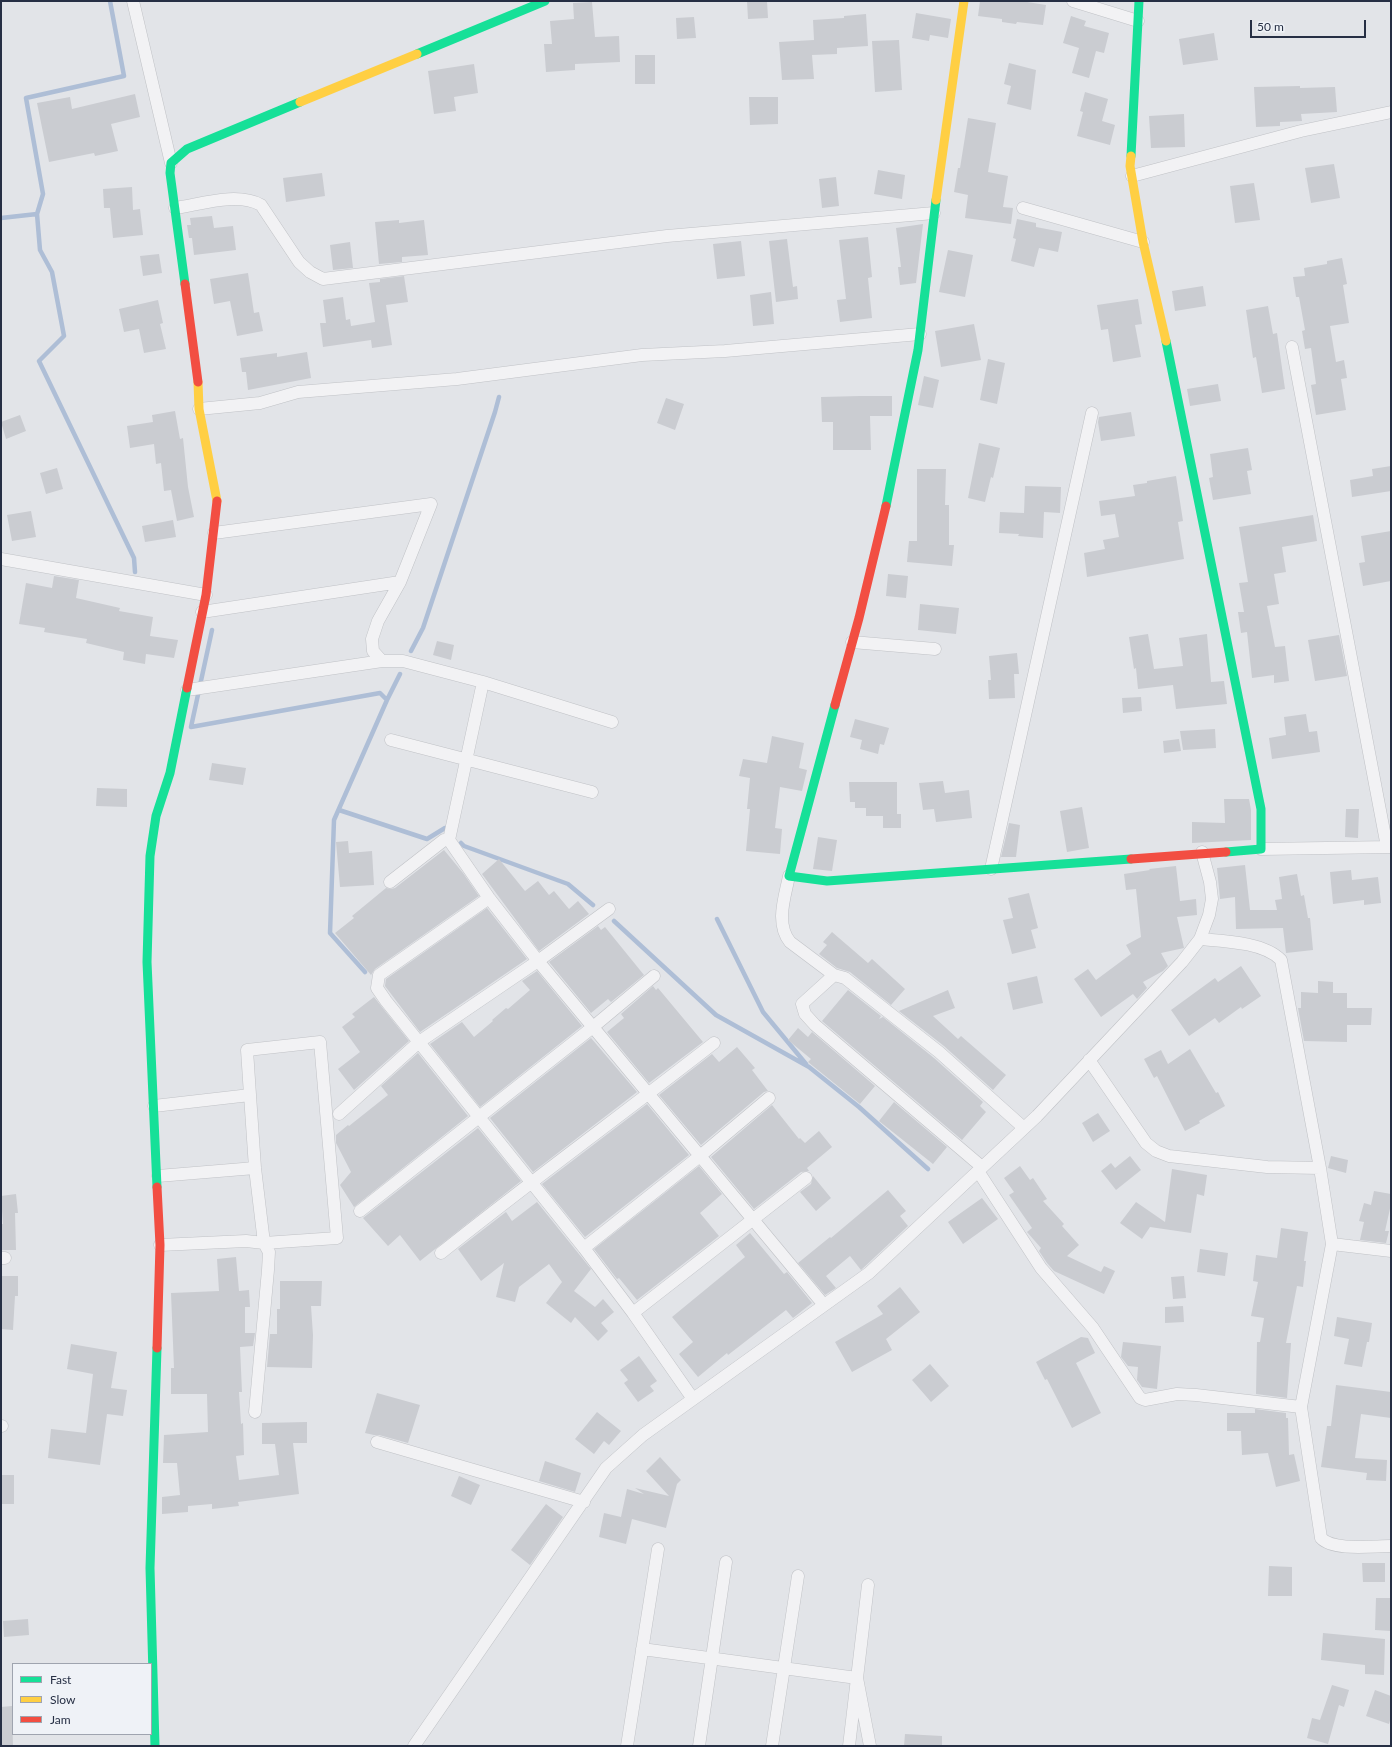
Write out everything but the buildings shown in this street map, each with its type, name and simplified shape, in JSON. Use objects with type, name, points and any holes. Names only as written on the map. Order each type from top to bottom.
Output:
[{"type":"street","points":[[133,1],[171,163],[170,174],[199,390],[199,409],[218,504],[206,595],[170,773],[156,816],[150,856],[147,962],[160,1245],[150,1568],[155,1746]]},
{"type":"street","points":[[171,163],[187,149],[545,1]]},
{"type":"street","points":[[964,1],[934,214],[918,350],[892,480],[852,642],[789,876],[782,910],[782,923],[785,937],[790,942],[834,975],[845,978],[939,1052],[1024,1128]]},
{"type":"street","points":[[1073,1],[1138,21]]},
{"type":"street","points":[[1139,1],[1130,166],[1143,242],[1171,365],[1261,809],[1261,849]]},
{"type":"street","points":[[1132,176],[1301,131],[1391,112]]},
{"type":"street","points":[[175,208],[233,199],[253,200],[261,205],[299,262],[310,272],[322,279],[667,236],[934,214]]},
{"type":"street","points":[[1023,208],[1143,242]]},
{"type":"street","points":[[199,409],[260,403],[298,392],[457,379],[642,354],[725,351],[920,334]]},
{"type":"street","points":[[789,876],[827,880],[991,869],[1202,852],[1261,849],[1389,847],[1292,347]]},
{"type":"street","points":[[991,869],[1092,413]]},
{"type":"street","points":[[214,533],[431,504],[400,582],[378,621],[372,639],[373,651],[382,661]]},
{"type":"street","points":[[1,559],[206,595]]},
{"type":"street","points":[[202,612],[400,582]]},
{"type":"street","points":[[852,642],[935,649]]},
{"type":"street","points":[[186,690],[382,661],[403,661],[483,682],[612,722]]},
{"type":"street","points":[[483,682],[449,840],[489,898],[538,961],[824,1305]]},
{"type":"street","points":[[391,740],[592,792]]},
{"type":"street","points":[[390,882],[444,840],[449,840]]},
{"type":"street","points":[[414,1746],[584,1502],[606,1468],[643,1435],[869,1273],[1024,1128],[1182,962],[1200,939],[1209,915],[1212,899],[1210,882],[1202,852]]},
{"type":"street","points":[[489,898],[379,975],[377,988],[634,1313],[692,1399]]},
{"type":"street","points":[[340,1114],[419,1042],[538,961],[609,909]]},
{"type":"street","points":[[1200,939],[1246,943],[1277,956],[1281,960],[1320,1168],[1332,1244],[1302,1407],[1320,1538],[1326,1543],[1338,1546],[1391,1546]]},
{"type":"street","points":[[834,975],[802,1004],[805,1014],[815,1025],[980,1169],[1041,1268],[1093,1328],[1140,1398],[1145,1400],[1177,1394],[1196,1395],[1302,1407]]},
{"type":"street","points":[[360,1212],[593,1028],[654,976]]},
{"type":"street","points":[[160,1245],[246,1241],[264,1243],[337,1238],[320,1042],[247,1050],[255,1168],[264,1243],[269,1252],[255,1412]]},
{"type":"street","points":[[441,1253],[531,1182],[649,1094],[714,1043]]},
{"type":"street","points":[[1089,1060],[1146,1143],[1156,1151],[1169,1156],[1267,1167],[1320,1168]]},
{"type":"street","points":[[154,1106],[250,1095]]},
{"type":"street","points":[[584,1248],[700,1156],[769,1098]]},
{"type":"street","points":[[158,1176],[255,1168]]},
{"type":"street","points":[[634,1313],[806,1178]]},
{"type":"street","points":[[1332,1244],[1391,1251]]},
{"type":"street","points":[[377,1442],[584,1502]]},
{"type":"street","points":[[627,1746],[658,1550]]},
{"type":"street","points":[[699,1746],[726,1562]]},
{"type":"street","points":[[772,1746],[798,1576]]},
{"type":"street","points":[[849,1746],[868,1585]]},
{"type":"street","points":[[642,1649],[857,1678]]},
{"type":"street","points":[[857,1678],[870,1746]]},
{"type":"waterway","points":[[110,1],[124,76],[26,98],[43,194],[37,214],[40,250],[52,272],[64,336],[39,361],[134,558],[135,572]]},
{"type":"waterway","points":[[1,218],[37,214]]},
{"type":"waterway","points":[[411,651],[423,628],[499,397]]},
{"type":"waterway","points":[[212,630],[191,727],[380,693],[387,700],[400,674]]},
{"type":"waterway","points":[[365,972],[330,933],[334,820],[387,700]]},
{"type":"waterway","points":[[339,810],[427,839],[445,828]]},
{"type":"waterway","points":[[461,843],[464,846],[568,884],[593,905]]},
{"type":"waterway","points":[[717,919],[763,1012],[806,1064]]},
{"type":"waterway","points":[[614,921],[716,1015],[809,1067],[859,1107],[928,1169]]},
{"type":"traffic: fast","points":[[417,54],[545,1]]},
{"type":"traffic: fast","points":[[1131,156],[1139,1]]},
{"type":"traffic: fast","points":[[185,284],[170,173],[171,163],[187,149],[300,102]]},
{"type":"traffic: fast","points":[[886,506],[918,350],[936,200]]},
{"type":"traffic: fast","points":[[1166,341],[1261,809],[1261,849],[1226,852]]},
{"type":"traffic: fast","points":[[157,1187],[147,962],[150,856],[156,816],[170,773],[187,688]]},
{"type":"traffic: fast","points":[[835,705],[789,876],[827,881],[1131,859]]},
{"type":"traffic: fast","points":[[155,1746],[150,1568],[157,1348]]},
{"type":"traffic: slow","points":[[936,200],[964,1]]},
{"type":"traffic: slow","points":[[300,102],[417,54]]},
{"type":"traffic: slow","points":[[1131,156],[1130,166],[1143,242],[1166,341]]},
{"type":"traffic: slow","points":[[198,382],[199,409],[217,501]]},
{"type":"traffic: jam","points":[[185,284],[198,382]]},
{"type":"traffic: jam","points":[[187,688],[206,595],[217,501]]},
{"type":"traffic: jam","points":[[835,705],[859,618],[886,506]]},
{"type":"traffic: jam","points":[[1131,859],[1226,852]]},
{"type":"traffic: jam","points":[[157,1187],[160,1245],[157,1348]]}]
